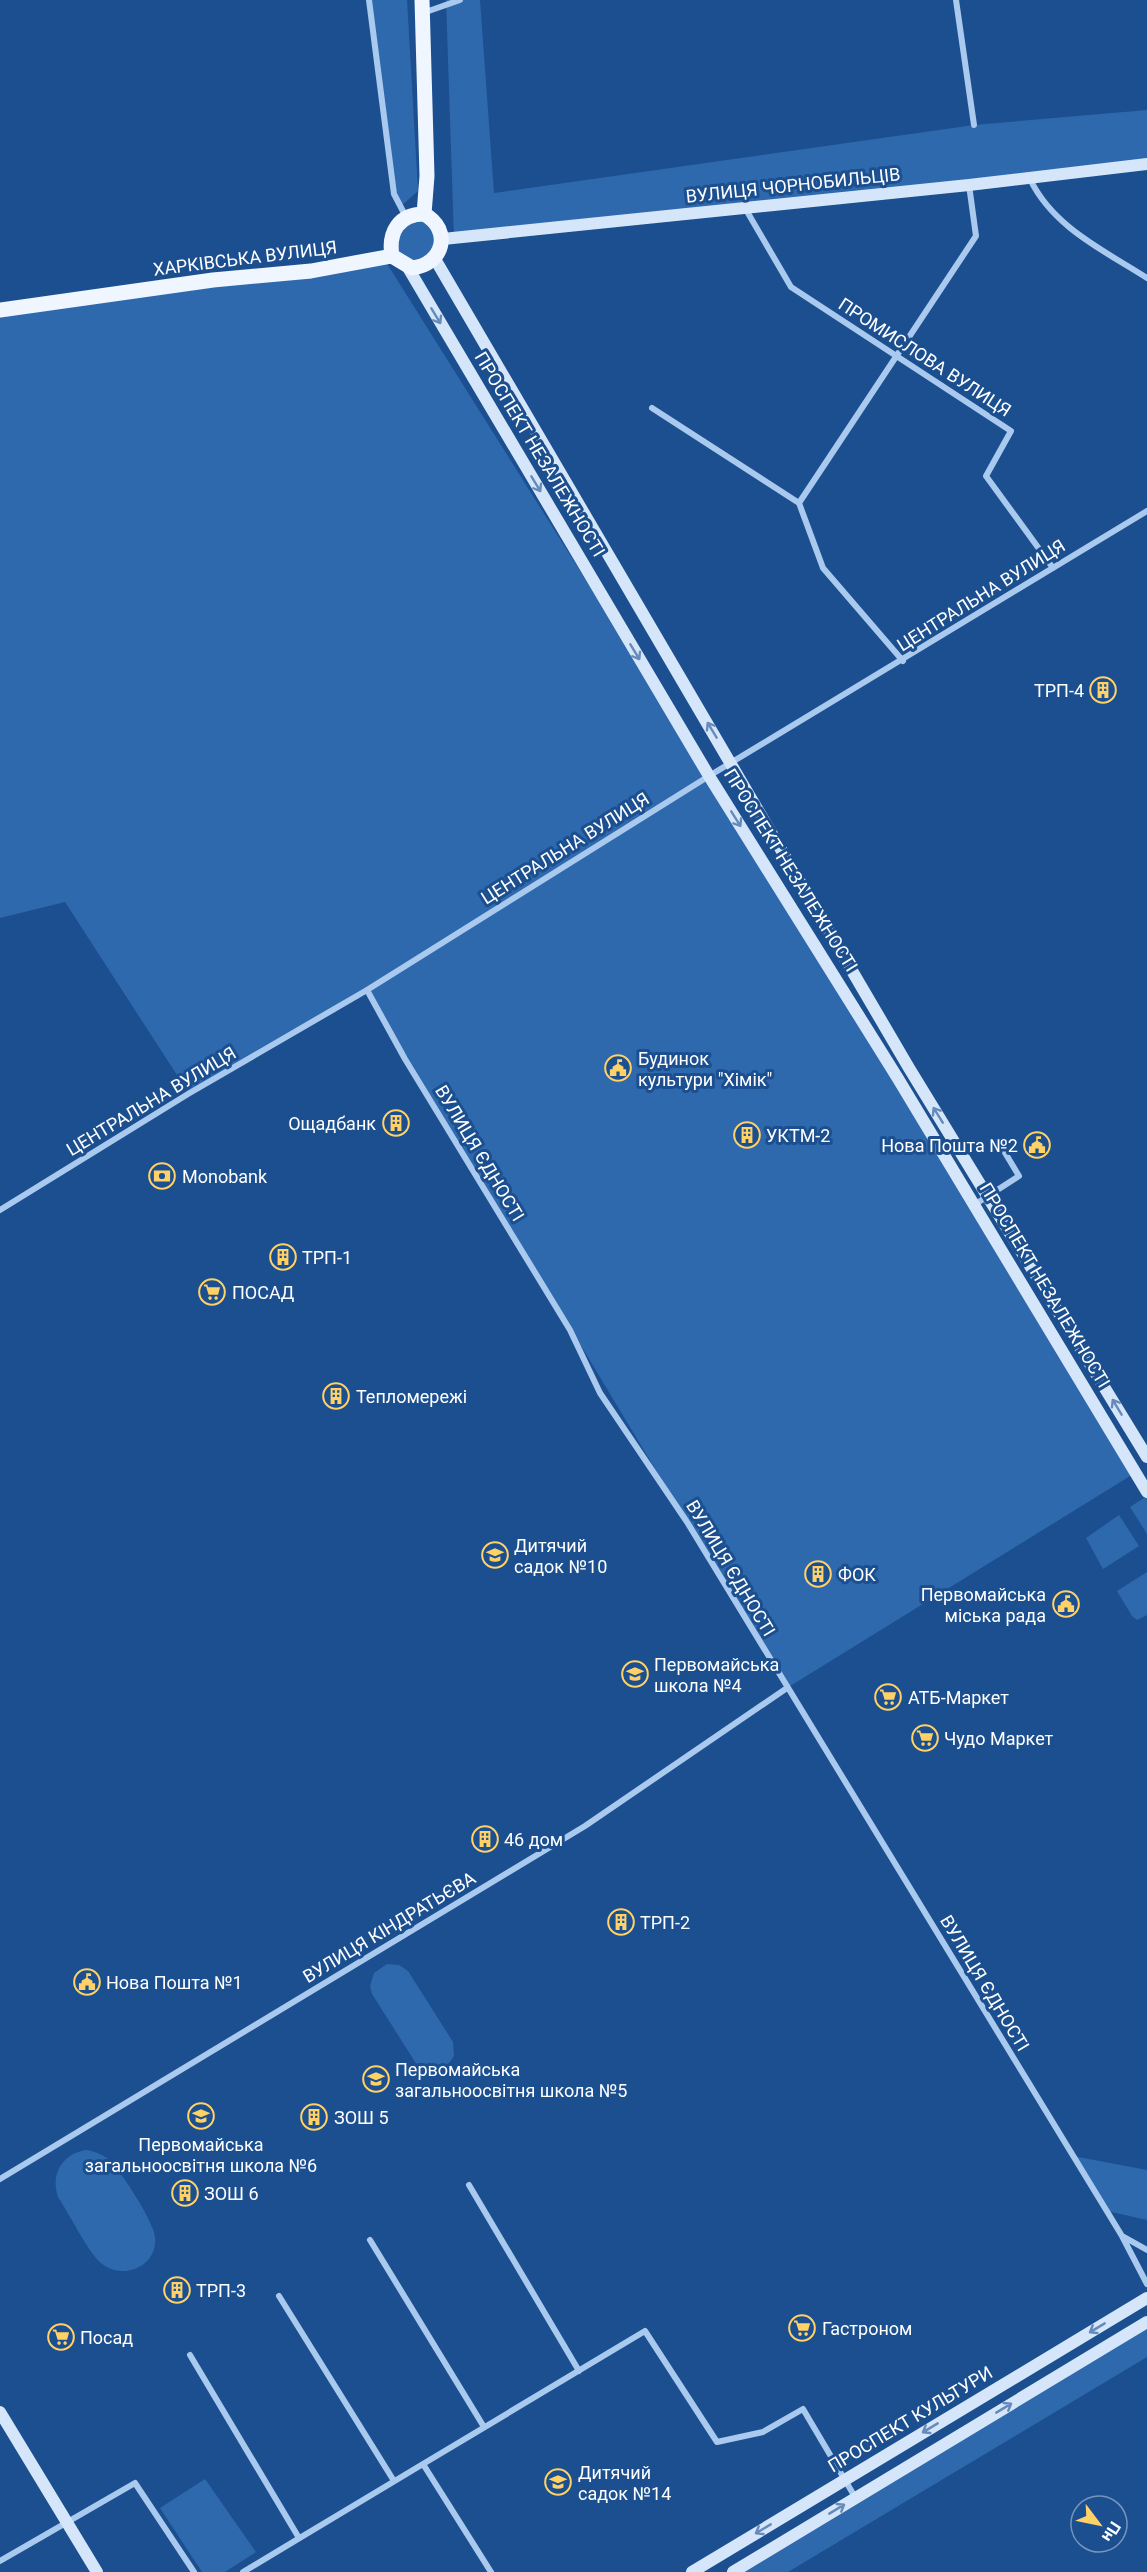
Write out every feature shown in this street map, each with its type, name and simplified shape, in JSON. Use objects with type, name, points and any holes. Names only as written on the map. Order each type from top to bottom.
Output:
[{"type":"main road","points":[[423,7],[427,176],[424,214]]},
{"type":"main road","points":[[424,214],[438,227],[442,239],[441,249],[435,259],[420,267],[407,266],[392,256],[394,228],[407,218],[424,214]]},
{"type":"main road","name":"ХАРКІВСЬКА ВУЛИЦЯ","points":[[0,310],[213,280],[311,271],[392,256]]},
{"type":"street","points":[[369,0],[394,194],[407,218]]},
{"type":"street","points":[[423,7],[460,0]]},
{"type":"street","points":[[956,0],[974,125]]},
{"type":"street","name":"ВУЛИЦЯ ЧОРНОБИЛЬЦІВ","points":[[442,239],[1030,179],[1147,164]]},
{"type":"street","points":[[1030,179],[1040,200],[1054,215],[1147,278]]},
{"type":"street","points":[[799,503],[976,236],[969,185]]},
{"type":"street","name":"ПРОМИСЛОВА ВУЛИЦЯ","points":[[745,208],[791,287],[1011,431],[986,476],[1053,568]]},
{"type":"street","name":"ПРОСПЕКТ НЕЗАЛЕЖНОСТІ","points":[[435,259],[495,366],[731,762],[909,1068],[1147,1457]]},
{"type":"street","name":"ПРОСПЕКТ НЕЗАЛЕЖНОСТІ","points":[[407,266],[709,776],[975,1205],[1140,1475],[1147,1492]]},
{"type":"street","points":[[652,408],[799,503],[824,568],[903,661]]},
{"type":"street","name":"ЦЕНТРАЛЬНА ВУЛИЦЯ","points":[[0,1210],[188,1095],[367,990],[731,762],[903,661],[1147,511]]},
{"type":"street","name":"ВУЛИЦЯ ЄДНОСТІ","points":[[367,990],[405,1059],[570,1330],[600,1393],[687,1522],[1122,2236],[1147,2284]]},
{"type":"street","points":[[975,1205],[1019,1176],[1004,1151]]},
{"type":"street","name":"ВУЛИЦЯ КІНДРАТЬЄВА","points":[[0,2180],[585,1826],[787,1688]]},
{"type":"street","points":[[469,2185],[579,2371]]},
{"type":"street","points":[[1122,2236],[1147,2250]]},
{"type":"street","points":[[370,2240],[484,2427]]},
{"type":"street","points":[[279,2296],[394,2481]]},
{"type":"street","name":"ПРОСПЕКТ КУЛЬТУРИ","points":[[692,2572],[1147,2298]]},
{"type":"street","points":[[733,2572],[1147,2322]]},
{"type":"street","points":[[243,2572],[645,2331],[717,2442],[763,2432],[803,2409],[855,2498]]},
{"type":"street","points":[[190,2355],[298,2538]]},
{"type":"street","points":[[0,2412],[97,2572]]},
{"type":"street","points":[[423,2464],[491,2572]]},
{"type":"street","points":[[0,2561],[135,2483],[194,2572]]},
{"type":"shaded area","points":[[369,0],[407,0],[418,191],[400,207],[394,194]]},
{"type":"shaded area","points":[[446,0],[480,0],[494,193],[974,125],[1147,110],[1147,164],[454,238]]},
{"type":"shaded area","points":[[424,214],[441,249],[412,268],[391,243],[392,236]]},
{"type":"shaded area","points":[[384,259],[709,776],[1135,1473],[787,1688],[367,990],[188,1092],[65,902],[0,918],[0,310]]},
{"type":"shaded area","points":[[1147,1496],[1147,1534],[1130,1507]]},
{"type":"shaded area","points":[[1119,1515],[1139,1546],[1103,1569],[1086,1538]]},
{"type":"shaded area","points":[[1147,1572],[1147,1615],[1137,1620],[1132,1616],[1117,1591]]},
{"type":"shaded area","points":[[387,1964],[399,1965],[408,1971],[453,2042],[454,2056],[445,2069],[433,2073],[417,2065],[372,1994],[370,1986],[374,1973]]},
{"type":"shaded area","points":[[87,2150],[109,2160],[137,2198],[149,2220],[155,2237],[154,2247],[151,2256],[137,2268],[119,2271],[101,2263],[84,2241],[58,2197],[56,2180],[60,2166],[71,2155]]},
{"type":"shaded area","points":[[1073,2156],[1147,2170],[1147,2220],[1107,2211]]},
{"type":"shaded area","points":[[1147,2322],[1147,2357],[788,2572],[733,2572]]},
{"type":"shaded area","points":[[205,2479],[256,2552],[225,2572],[202,2572],[160,2508]]},
{"type":"place","name":"ТРП-4","points":[[1103,690]]},
{"type":"place","name":"Будинок культури \"Хімік\"","points":[[618,1068]]},
{"type":"place","name":"Ощадбанк","points":[[396,1123]]},
{"type":"place","name":"УКТМ-2","points":[[747,1135]]},
{"type":"place","name":"Нова Пошта №2","points":[[1037,1145]]},
{"type":"place","name":"Monobank","points":[[162,1176]]},
{"type":"place","name":"ТРП-1","points":[[283,1257]]},
{"type":"place","name":"ПОСАД","points":[[212,1292]]},
{"type":"place","name":"Тепломережі","points":[[336,1396]]},
{"type":"place","name":"Дитячий садок №10","points":[[495,1555]]},
{"type":"place","name":"ФОК","points":[[818,1574]]},
{"type":"place","name":"Первомайська мiська рада","points":[[1066,1604]]},
{"type":"place","name":"Первомайська школа №4","points":[[635,1674]]},
{"type":"place","name":"АТБ-Маркет","points":[[888,1697]]},
{"type":"place","name":"Чудо Маркет","points":[[925,1738]]},
{"type":"place","name":"46 дом","points":[[485,1839]]},
{"type":"place","name":"ТРП-2","points":[[621,1922]]},
{"type":"place","name":"Нова Пошта №1","points":[[87,1982]]},
{"type":"place","name":"Первомайська загальноосвітня школа №5","points":[[376,2079]]},
{"type":"place","name":"Первомайська загальноосвітня школа №6","points":[[201,2116]]},
{"type":"place","name":"ЗОШ 5","points":[[314,2117]]},
{"type":"place","name":"ЗОШ 6","points":[[185,2193]]},
{"type":"place","name":"ТРП-3","points":[[177,2290]]},
{"type":"place","name":"Гастроном","points":[[802,2328]]},
{"type":"place","name":"Посад","points":[[61,2337]]},
{"type":"place","name":"Дитячий садок №14","points":[[558,2482]]}]
